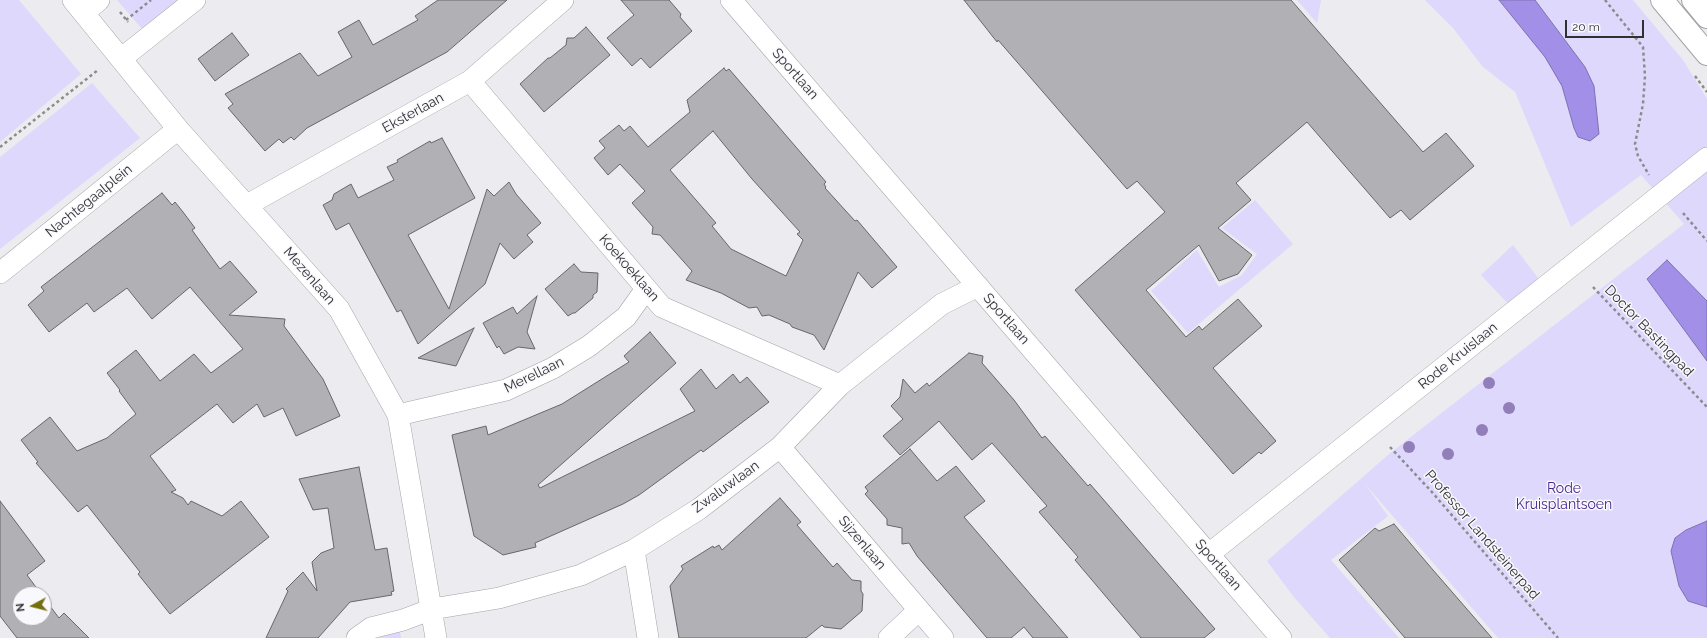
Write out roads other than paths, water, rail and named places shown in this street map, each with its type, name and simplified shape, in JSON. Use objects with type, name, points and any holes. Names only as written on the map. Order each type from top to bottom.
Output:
[{"type":"main road","points":[[1662,0],[1707,54]]},
{"type":"main road","points":[[1693,0],[1707,17]]},
{"type":"street","points":[[120,57],[142,42],[195,0]]},
{"type":"street","name":"Eksterlaan","points":[[247,205],[470,81],[563,0]]},
{"type":"street","name":"Sportlaan","points":[[731,0],[1281,638]]},
{"type":"street","name":"Mezenlaan","points":[[93,6],[120,57],[178,129],[339,310],[398,415],[436,638]]},
{"type":"street","name":"Koekoeklaan","points":[[470,81],[662,307],[840,385]]},
{"type":"street","name":"Nachtegaalplein","points":[[0,273],[178,129]]},
{"type":"street","name":"Rode Kruislaan","points":[[1209,554],[1707,158]]},
{"type":"street","name":"Zwaluwlaan","points":[[432,610],[499,598],[581,574],[634,550],[699,509],[780,447],[840,385],[942,304],[978,286]]},
{"type":"street","name":"Merellaan","points":[[398,415],[506,390],[553,368],[589,346],[626,317],[646,289]]},
{"type":"street","name":"Sijzenlaan","points":[[780,447],[944,638]]},
{"type":"street","points":[[634,550],[648,638]]},
{"type":"street","points":[[357,638],[371,628],[403,620],[432,610]]},
{"type":"street","points":[[889,638],[919,610]]},
{"type":"park label","name":"Rode Kruisplantsoen","points":[[1564,498]]}]
